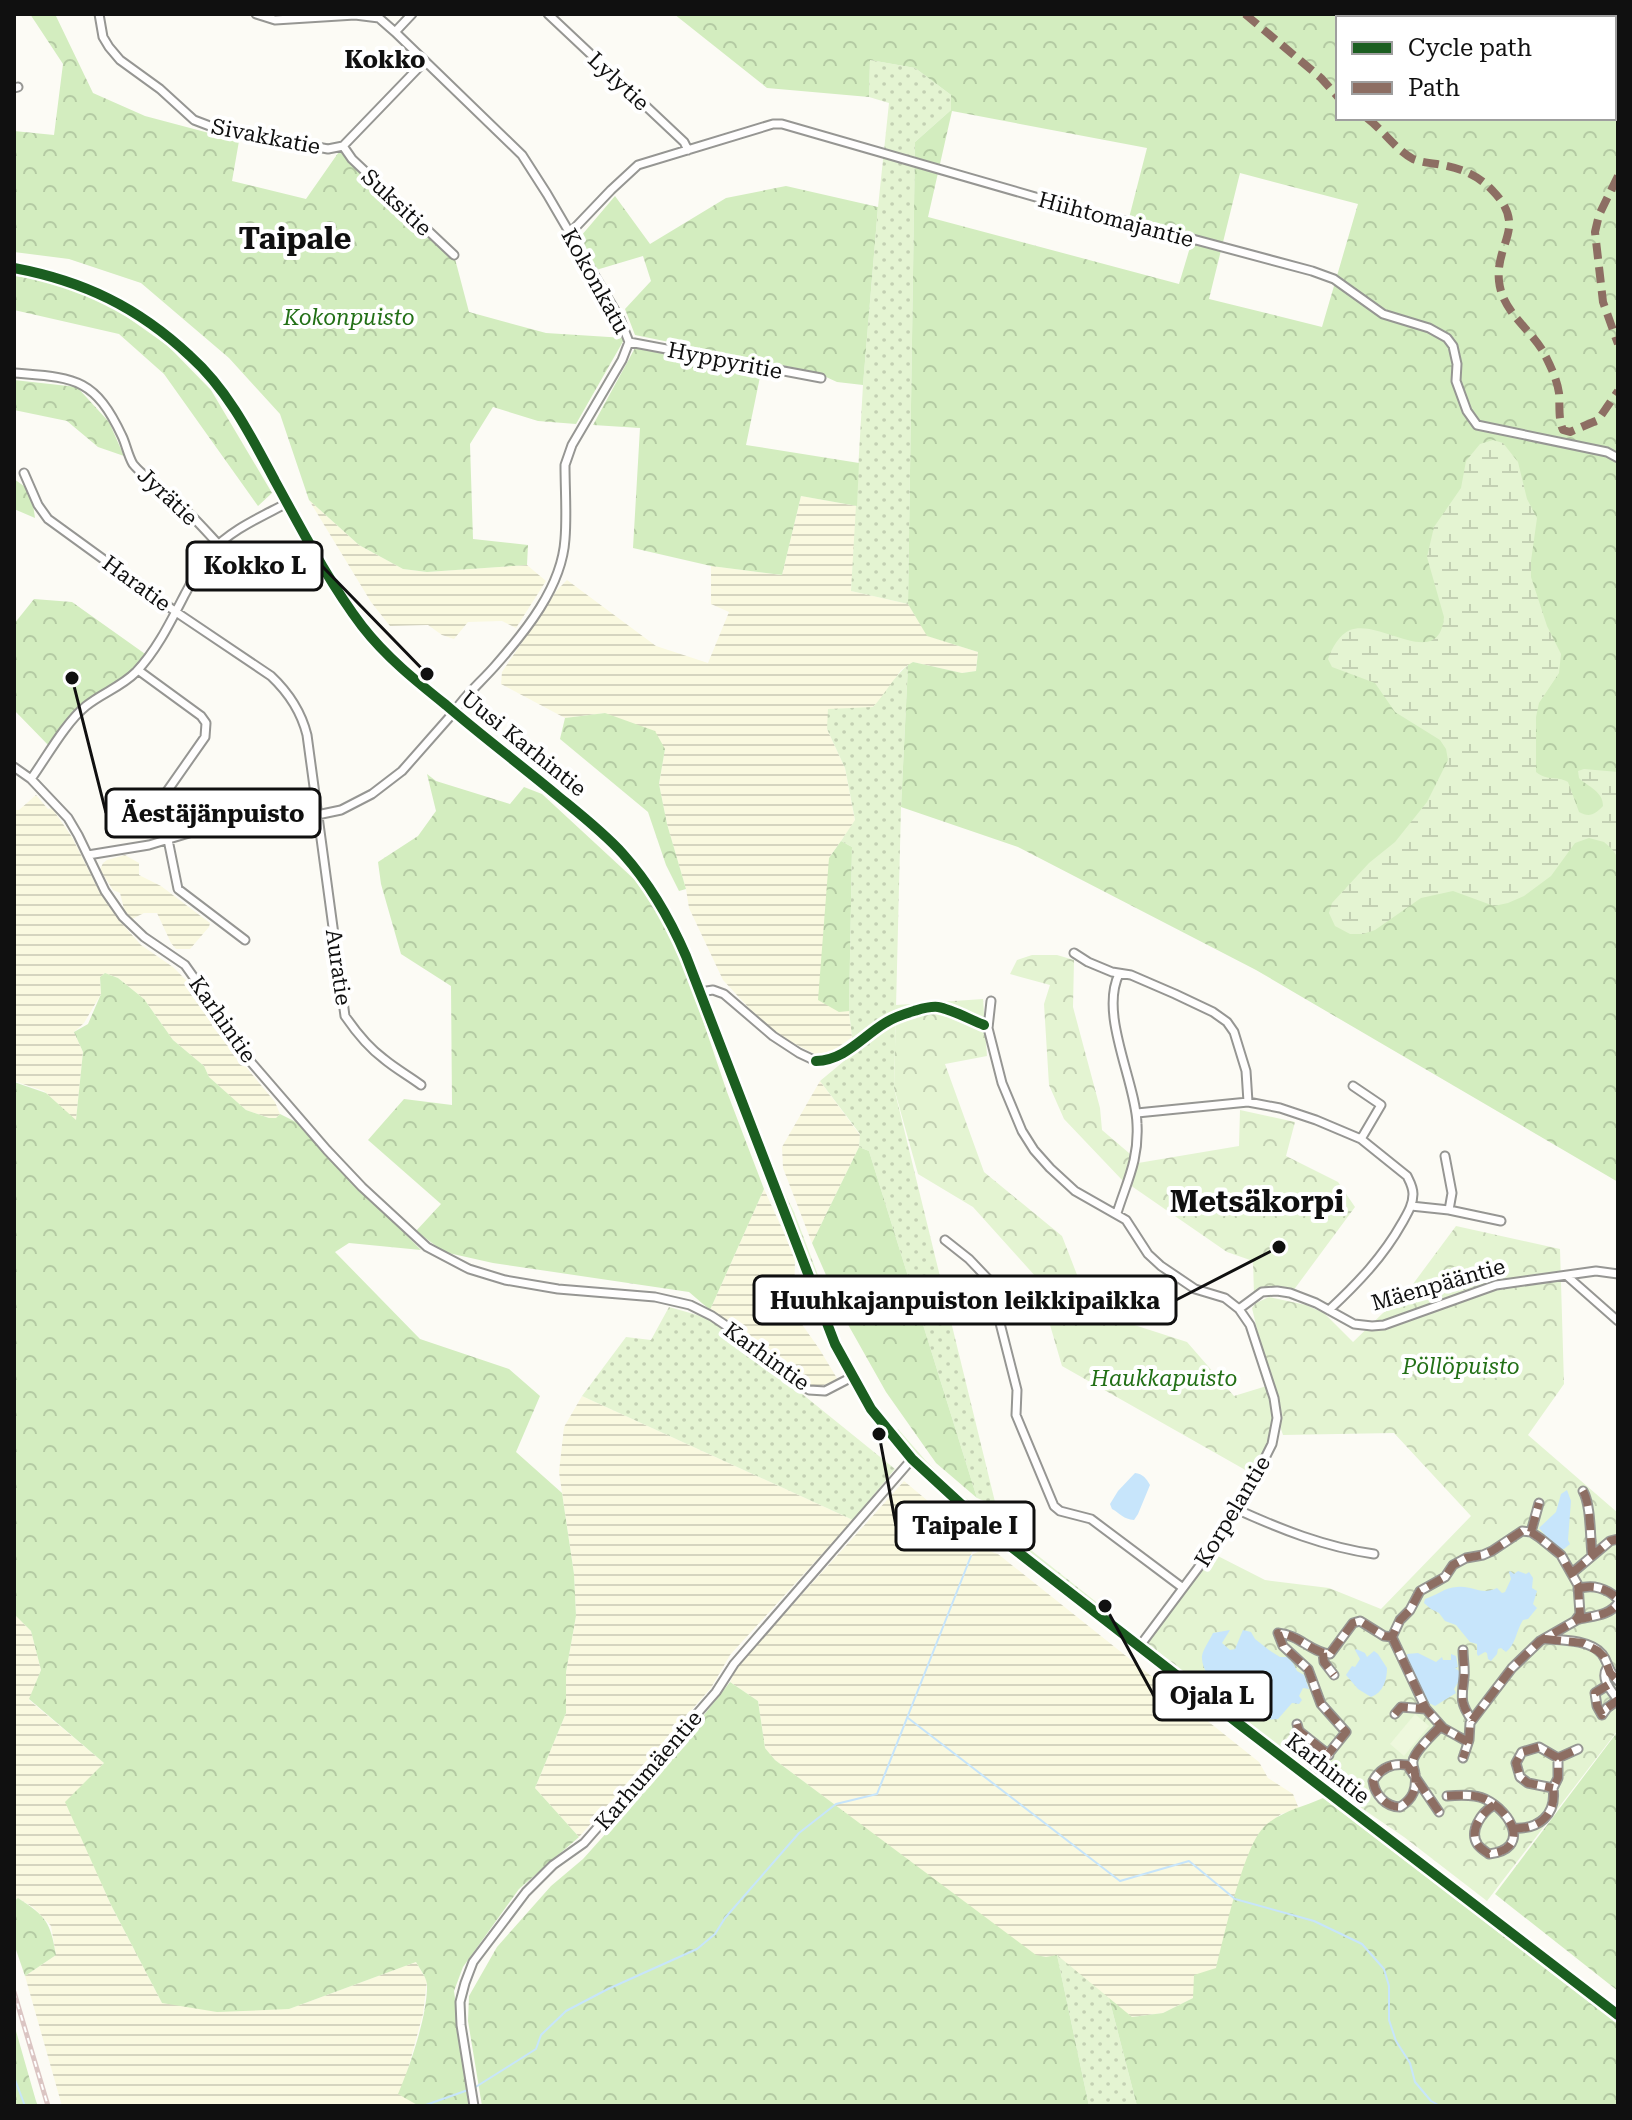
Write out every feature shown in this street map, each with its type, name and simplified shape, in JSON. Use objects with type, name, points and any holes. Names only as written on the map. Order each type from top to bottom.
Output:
[{"type":"street","name":"Sivakkatie","points":[[99,14],[103,37],[114,53],[194,120],[215,128],[328,149],[343,146]]},
{"type":"street","name":"Kokonkatu","points":[[88,855],[167,840],[229,821],[298,819],[341,810],[372,794],[402,771],[496,666],[534,616],[553,583],[560,567],[565,538],[568,455],[629,342],[620,319],[522,155],[395,32],[379,18],[355,15],[275,20],[256,14]]},
{"type":"street","points":[[395,32],[412,14]]},
{"type":"street","name":"Lylytie","points":[[548,14],[684,142],[688,150]]},
{"type":"street","points":[[343,146],[425,61]]},
{"type":"street","name":"Hiihtomajantie","points":[[569,234],[638,165],[773,124],[782,124],[1334,279],[1383,314],[1429,328],[1447,338],[1453,346],[1457,364],[1456,381],[1467,411],[1477,425],[1607,452],[1618,458]]},
{"type":"street","name":"Suksitie","points":[[343,146],[352,159],[454,255]]},
{"type":"street","name":"Uusi Karhintie","points":[[14,268],[55,277],[105,295],[147,321],[193,358],[234,408],[322,566],[363,627],[397,664],[586,819],[621,852],[641,877],[665,912],[686,956],[816,1299],[852,1377]]},
{"type":"street","name":"Hyppyritie","points":[[629,342],[821,378]]},
{"type":"street","name":"Jyrätie","points":[[14,373],[63,377],[80,382],[91,390],[109,411],[134,465],[183,506],[219,545]]},
{"type":"street","name":"Haratie","points":[[24,473],[48,519],[271,676],[283,688],[304,722],[318,815]]},
{"type":"street","points":[[31,779],[86,706],[122,685],[138,670],[166,630],[200,566],[219,545],[248,524],[287,503]]},
{"type":"street","points":[[138,670],[201,716],[206,723],[205,737],[163,797],[167,840],[178,889],[245,940]]},
{"type":"street","name":"Karhintie","points":[[14,767],[31,779],[68,818],[105,891],[123,917],[144,937],[185,965],[237,1046],[327,1150],[427,1247],[469,1269],[505,1280],[558,1289],[655,1297],[690,1305],[731,1329],[809,1390],[825,1391],[852,1377],[871,1409],[912,1459],[987,1528],[1618,2015]]},
{"type":"street","name":"Auratie","points":[[318,815],[345,1016],[383,1059],[421,1085]]},
{"type":"street","points":[[1074,953],[1088,962],[1119,974],[1131,975],[1175,994],[1227,1022],[1234,1032],[1246,1071],[1248,1102]]},
{"type":"street","points":[[1117,1213],[1136,1159],[1137,1113],[1116,1029],[1113,992],[1119,974]]},
{"type":"street","points":[[700,992],[713,990],[724,994],[773,1036],[816,1061]]},
{"type":"street","points":[[991,1001],[988,1028],[992,1046],[1006,1093],[1034,1150],[1075,1191],[1126,1220],[1148,1254],[1161,1266],[1195,1289],[1225,1298],[1239,1309]]},
{"type":"street","points":[[1353,1086],[1381,1105],[1361,1139]]},
{"type":"street","points":[[1137,1113],[1248,1102],[1280,1108],[1361,1139],[1407,1176],[1413,1193],[1411,1206],[1389,1245],[1329,1310]]},
{"type":"street","points":[[1445,1156],[1452,1193],[1449,1210]]},
{"type":"street","points":[[1411,1206],[1501,1221]]},
{"type":"street","points":[[945,1240],[989,1280],[1017,1390],[1019,1423],[1054,1506],[1060,1511],[1091,1519],[1183,1588]]},
{"type":"street","name":"Mäenpääntie","points":[[1239,1309],[1262,1292],[1290,1293],[1354,1324],[1384,1325],[1496,1285],[1596,1271],[1618,1274]]},
{"type":"street","points":[[1579,1284],[1580,1273]]},
{"type":"street","points":[[1563,1275],[1579,1284],[1618,1321]]},
{"type":"street","name":"Korpelantie","points":[[1139,1647],[1236,1509],[1272,1444],[1277,1418],[1274,1398],[1250,1325],[1239,1309]]},
{"type":"street","name":"Karhumäentie","points":[[474,2106],[460,2002],[473,1962],[526,1892],[553,1865],[584,1843],[912,1459]]},
{"type":"street","points":[[1583,1491],[1589,1501],[1592,1554]]},
{"type":"street","points":[[1531,1532],[1539,1503]]},
{"type":"street","points":[[1236,1509],[1342,1550],[1374,1554]]},
{"type":"street","points":[[1392,1637],[1420,1591],[1445,1577],[1453,1565],[1492,1551],[1522,1531],[1531,1532],[1561,1555],[1572,1573],[1578,1589],[1580,1614],[1576,1620]]},
{"type":"street","points":[[1572,1573],[1592,1554],[1618,1539]]},
{"type":"street","points":[[1463,1758],[1470,1723],[1512,1668],[1545,1639],[1576,1620],[1614,1609],[1618,1601],[1603,1588],[1586,1586],[1578,1589]]},
{"type":"street","points":[[1309,1778],[1346,1732],[1321,1704],[1308,1669],[1283,1646],[1278,1633],[1290,1634],[1318,1653],[1330,1654],[1353,1623],[1360,1621],[1384,1636],[1392,1637]]},
{"type":"street","points":[[1392,1637],[1426,1709],[1441,1726],[1468,1742]]},
{"type":"street","points":[[1545,1639],[1583,1643],[1598,1651],[1618,1681]]},
{"type":"street","points":[[1463,1650],[1461,1697],[1472,1720]]},
{"type":"street","points":[[1323,1653],[1324,1662],[1334,1675]]},
{"type":"street","points":[[1607,1668],[1604,1673],[1608,1685],[1618,1700],[1602,1715],[1595,1693],[1608,1685]]},
{"type":"street","points":[[1395,1714],[1401,1707],[1426,1709]]},
{"type":"street","points":[[1297,1724],[1299,1731],[1329,1755]]},
{"type":"street","points":[[1439,1812],[1415,1775],[1407,1765],[1384,1768],[1373,1781],[1374,1790],[1387,1804],[1400,1807],[1410,1801],[1415,1790],[1415,1775],[1413,1761],[1416,1753],[1441,1726]]},
{"type":"street","points":[[1553,1788],[1528,1783],[1520,1777],[1516,1763],[1522,1752],[1539,1747],[1558,1758]]},
{"type":"street","points":[[1558,1758],[1578,1749]]},
{"type":"street","points":[[1513,1828],[1533,1827],[1547,1817],[1558,1778],[1558,1758]]},
{"type":"street","points":[[1447,1796],[1482,1797],[1501,1809],[1510,1819],[1514,1832],[1509,1846],[1499,1853],[1489,1854],[1477,1844],[1475,1833],[1480,1816],[1494,1805]]},
{"type":"green space","name":"Kokonpuisto","points":[[30,14],[55,14],[93,93],[145,116],[239,141],[232,181],[306,199],[343,146],[454,255],[469,312],[546,333],[625,338],[576,424],[538,421],[493,407],[470,444],[473,539],[528,545],[527,565],[427,572],[403,569],[359,545],[309,500],[280,414],[229,358],[141,283],[69,259],[14,252],[14,131],[54,135],[63,64]]},
{"type":"green space","points":[[674,14],[1618,14],[1618,1182],[1256,970],[1018,847],[901,807],[908,665],[913,662],[962,673],[976,671],[978,652],[927,636],[908,604],[915,142],[951,110],[951,95],[915,68],[870,60],[869,97],[767,88]],"holes":[[[952,111],[1147,148],[1129,218],[1194,234],[1179,284],[928,217]],[[1240,173],[1358,204],[1322,327],[1209,299]]]},
{"type":"green space","points":[[870,60],[915,68],[951,95],[951,110],[915,142],[908,604],[851,591],[863,385],[889,103],[869,97]]},
{"type":"green space","points":[[786,186],[878,207],[863,385],[837,382],[815,372],[635,335],[625,309],[651,281],[643,256],[596,270],[581,236],[615,196],[650,244],[726,198]]},
{"type":"green space","points":[[14,276],[45,280],[103,300],[168,346],[211,390],[272,493],[258,506],[164,374],[119,334],[14,310]]},
{"type":"green space","points":[[635,348],[761,372],[746,445],[859,463],[857,506],[801,496],[782,575],[711,566],[633,548],[640,428],[593,425]]},
{"type":"green space","points":[[14,380],[77,387],[109,422],[124,456],[98,447],[67,421],[14,410]]},
{"type":"green space","points":[[1493,440],[1503,443],[1518,462],[1527,499],[1537,518],[1531,577],[1547,626],[1561,654],[1559,673],[1539,703],[1536,717],[1536,772],[1568,782],[1579,812],[1589,815],[1603,806],[1602,801],[1598,793],[1579,778],[1578,771],[1618,772],[1618,858],[1604,842],[1589,838],[1575,843],[1551,876],[1524,896],[1508,903],[1494,906],[1453,891],[1421,898],[1375,930],[1350,934],[1335,926],[1329,913],[1332,903],[1369,863],[1395,842],[1427,802],[1448,760],[1440,740],[1395,712],[1375,683],[1332,667],[1328,659],[1336,642],[1350,630],[1362,628],[1420,642],[1431,641],[1440,633],[1444,617],[1427,557],[1434,527],[1461,488],[1466,461],[1480,444]]},
{"type":"green space","points":[[14,479],[31,491],[35,518],[14,509]]},
{"type":"green space","points":[[801,496],[857,506],[851,591],[908,604],[928,636],[978,652],[976,671],[962,673],[913,662],[901,670],[873,707],[827,729],[845,768],[855,821],[829,858],[839,1011],[849,1011],[852,1037],[833,1051],[815,1054],[791,1042],[760,1020],[723,980],[689,908],[667,824],[659,784],[665,749],[605,713],[565,718],[501,684],[502,672],[567,580],[656,646],[708,663],[729,612],[711,604],[711,566],[782,575]]},
{"type":"green space","points":[[309,500],[359,545],[403,569],[427,572],[527,565],[546,581],[516,628],[502,621],[468,622],[454,639],[428,625],[390,626],[371,602]]},
{"type":"green space","points":[[34,599],[72,602],[148,656],[138,670],[86,706],[52,749],[14,710],[14,624]]},
{"type":"green space","points":[[908,665],[894,1088],[996,1506],[977,1498],[869,1151],[859,1147],[860,1134],[820,1081],[856,1051],[849,1011],[852,847],[841,841],[855,820],[845,768],[827,729],[828,709],[873,707]]},
{"type":"green space","points":[[605,713],[655,731],[665,749],[659,784],[686,889],[679,891],[666,865],[648,812],[560,739],[565,718]]},
{"type":"green space","points":[[427,774],[436,781],[510,804],[524,787],[542,794],[635,880],[659,914],[694,994],[764,1189],[710,1310],[689,1292],[493,1263],[444,1252],[416,1231],[441,1204],[368,1140],[404,1099],[452,1105],[451,986],[401,954],[381,884],[378,862],[418,836],[436,811]]},
{"type":"green space","points":[[36,795],[48,809],[52,808],[72,837],[100,893],[117,918],[141,945],[173,967],[189,983],[211,1017],[212,1026],[275,1102],[280,1114],[276,1118],[246,1110],[209,1077],[204,1066],[173,1040],[144,999],[118,978],[105,973],[100,977],[101,994],[84,1023],[74,1032],[83,1052],[76,1121],[44,1091],[14,1081],[14,810],[19,810]]},
{"type":"green space","points":[[841,841],[852,847],[849,1011],[839,1012],[818,1000],[829,858]]},
{"type":"green space","points":[[125,855],[139,863],[139,875],[161,886],[210,923],[190,949],[176,949],[157,913],[144,913],[130,920],[126,917],[120,893],[113,890],[100,870],[107,860]]},
{"type":"green space","points":[[1032,955],[1057,955],[1074,960],[1073,1007],[1100,1108],[1102,1130],[1136,1159],[1123,1181],[1064,1119],[1049,1085],[1044,1004],[1050,985],[1010,974],[1017,960]]},
{"type":"green space","points":[[105,973],[118,978],[144,999],[173,1040],[204,1066],[209,1077],[246,1110],[269,1118],[280,1114],[296,1122],[421,1250],[349,1243],[335,1252],[420,1339],[509,1369],[540,1396],[516,1452],[562,1493],[574,1574],[576,1616],[566,1672],[566,1713],[535,1788],[579,1837],[519,1889],[463,1967],[454,1991],[470,2106],[419,2106],[398,2094],[417,2040],[427,1996],[426,1981],[416,1962],[289,2009],[217,2012],[162,2003],[111,1905],[65,1802],[104,1763],[29,1699],[41,1670],[31,1631],[14,1614],[14,1082],[46,1093],[76,1120],[83,1052],[74,1032],[88,1024],[101,994],[100,977]]},
{"type":"green space","points":[[983,999],[987,1056],[945,1064],[984,1172],[1062,1236],[1091,1311],[1187,1342],[1234,1396],[1270,1385],[1252,1308],[1269,1297],[1306,1305],[1324,1313],[1353,1342],[1413,1284],[1456,1226],[1560,1249],[1564,1384],[1528,1435],[1618,1513],[1618,1730],[1487,1901],[1404,1837],[1243,1727],[1139,1648],[1208,1551],[1265,1580],[1329,1588],[1381,1609],[1471,1516],[1394,1433],[1283,1435],[1278,1420],[1272,1444],[1256,1476],[1062,1366],[1036,1277],[973,1207],[918,1174],[894,1088],[896,1005]]},
{"type":"green space","points":[[820,1081],[860,1135],[859,1147],[812,1243],[783,1168],[782,1147]]},
{"type":"green space","points":[[1240,1110],[1295,1122],[1286,1156],[1338,1182],[1355,1207],[1293,1291],[1254,1294],[1253,1261],[1227,1252],[1130,1185],[1138,1163],[1239,1146]]},
{"type":"green space","points":[[859,1147],[869,1151],[977,1498],[936,1463],[886,1392],[846,1321],[812,1243]]},
{"type":"green space","points":[[768,1158],[794,1212],[835,1320],[833,1322],[825,1310]]},
{"type":"green space","points":[[764,1189],[795,1257],[794,1313],[838,1380],[815,1388],[710,1310]]},
{"type":"green space","points":[[669,1307],[708,1318],[895,1469],[853,1520],[582,1396],[626,1337],[651,1340]]},
{"type":"green space","points":[[582,1396],[853,1520],[730,1655],[711,1688],[579,1837],[535,1788],[566,1713],[566,1672],[576,1616],[574,1574],[559,1472],[564,1427]]},
{"type":"green space","points":[[898,1429],[953,1488],[1100,1605],[1068,1588],[963,1502],[893,1433]]},
{"type":"green space","points":[[904,1481],[976,1541],[971,1555],[984,1549],[998,1554],[1259,1762],[1268,1778],[1293,1794],[1299,1809],[1281,1814],[1262,1829],[1251,1848],[1216,1968],[1193,1998],[1163,2013],[1132,2017],[1046,1957],[1036,1956],[775,1760],[765,1748],[758,1701],[730,1682],[736,1668]]},
{"type":"green space","points":[[14,1614],[31,1631],[41,1670],[29,1700],[104,1763],[66,1802],[111,1905],[162,2003],[289,2009],[416,1962],[427,1981],[423,2014],[399,2093],[419,2106],[62,2106],[25,1976],[56,1955],[51,1926],[34,1908],[18,1898],[14,1901]]},
{"type":"green space","points":[[730,1682],[758,1701],[765,1748],[775,1760],[1036,1955],[1057,1955],[1089,2106],[482,2106],[468,2021],[469,1996],[497,1947],[551,1886],[583,1859],[643,1792]]},
{"type":"green space","points":[[1415,1714],[1429,1726],[1404,1756],[1390,1744]]},
{"type":"green space","points":[[1618,1731],[1618,1991],[1495,1894]]},
{"type":"green space","points":[[1323,1798],[1618,2024],[1618,2106],[1137,2106],[1109,1998],[1132,2017],[1163,2013],[1193,1998],[1194,1975],[1216,1968],[1248,1854],[1263,1828],[1291,1810]]},
{"type":"green space","points":[[18,1898],[46,1921],[56,1955],[25,1976],[14,1944],[14,1901]]},
{"type":"green space","points":[[1057,1955],[1109,1998],[1137,2106],[1089,2106]]},
{"type":"green space","points":[[14,2024],[36,2101],[38,2106],[14,2106]]},
{"type":"water","points":[[1135,1473],[1144,1477],[1150,1485],[1134,1520],[1122,1516],[1110,1504]]},
{"type":"water","points":[[1567,1490],[1571,1501],[1570,1544],[1561,1549],[1539,1528],[1556,1512],[1561,1494]]},
{"type":"water","points":[[1510,1571],[1514,1574],[1518,1571],[1529,1572],[1533,1578],[1532,1588],[1537,1591],[1533,1604],[1537,1608],[1528,1619],[1523,1620],[1509,1649],[1506,1652],[1498,1649],[1491,1661],[1485,1652],[1478,1656],[1477,1644],[1470,1642],[1456,1625],[1445,1621],[1424,1603],[1425,1599],[1453,1587],[1486,1591],[1497,1588],[1505,1592],[1511,1579]]},
{"type":"water","points":[[1230,1630],[1222,1643],[1230,1650],[1235,1649],[1243,1630],[1251,1632],[1269,1650],[1280,1657],[1287,1657],[1293,1663],[1297,1671],[1304,1675],[1309,1689],[1303,1688],[1299,1704],[1292,1703],[1278,1719],[1260,1720],[1215,1684],[1203,1665],[1202,1656],[1213,1633]]},
{"type":"water","points":[[1356,1649],[1367,1657],[1374,1651],[1387,1668],[1384,1686],[1371,1697],[1358,1689],[1346,1675],[1360,1659]]},
{"type":"water","points":[[1418,1653],[1436,1662],[1442,1657],[1443,1660],[1451,1660],[1451,1654],[1456,1656],[1458,1667],[1455,1668],[1461,1678],[1454,1689],[1456,1693],[1435,1706],[1429,1703],[1408,1661],[1407,1654]]},
{"type":"waterway","points":[[474,2088],[536,2049],[541,2035],[566,2011],[697,1949],[715,1934],[725,1918],[799,1833],[836,1804],[877,1794],[971,1556]]},
{"type":"waterway","points":[[908,1718],[1120,1881],[1189,1861],[1235,1899],[1314,1921],[1362,1944],[1384,1969],[1389,1986],[1389,2020],[1396,2041],[1410,2063],[1415,2082],[1431,2101],[1440,2106]]},
{"type":"waterway","points":[[14,2077],[25,2106]]},
{"type":"waterway","points":[[423,2106],[468,2090]]},
{"type":"railway","points":[[14,1992],[48,2106]]},
{"type":"marked path","points":[[1245,14],[1321,78],[1336,95]]},
{"type":"marked path","points":[[1369,120],[1413,159],[1473,175],[1502,202],[1509,225],[1499,267],[1501,292],[1551,367],[1559,393],[1563,430],[1570,432],[1598,420],[1618,391]]},
{"type":"marked path","points":[[1618,176],[1599,215],[1595,232],[1603,302],[1618,344]]},
{"type":"marked path","points":[[1583,1491],[1589,1512],[1592,1554]]},
{"type":"marked path","points":[[1531,1532],[1539,1503]]},
{"type":"marked path","points":[[1309,1778],[1346,1732],[1321,1704],[1308,1669],[1283,1646],[1278,1633],[1330,1654],[1353,1623],[1360,1621],[1384,1636],[1392,1637],[1420,1591],[1445,1577],[1453,1565],[1492,1551],[1522,1531],[1531,1532],[1561,1555],[1578,1585],[1580,1614],[1575,1621],[1540,1641],[1512,1668],[1470,1723],[1463,1758]]},
{"type":"marked path","points":[[1572,1573],[1610,1541],[1618,1539]]},
{"type":"marked path","points":[[1578,1589],[1599,1588],[1618,1599]]},
{"type":"marked path","points":[[1576,1620],[1605,1613],[1618,1603]]},
{"type":"marked path","points":[[1392,1637],[1426,1709],[1443,1728],[1468,1742]]},
{"type":"marked path","points":[[1545,1639],[1583,1643],[1598,1651],[1618,1681]]},
{"type":"marked path","points":[[1463,1650],[1462,1699],[1472,1720]]},
{"type":"marked path","points":[[1323,1653],[1324,1662],[1334,1675]]},
{"type":"marked path","points":[[1608,1685],[1595,1693],[1602,1715],[1618,1700]]},
{"type":"marked path","points":[[1395,1714],[1401,1707],[1426,1709]]},
{"type":"marked path","points":[[1297,1724],[1299,1731],[1329,1755]]},
{"type":"marked path","points":[[1439,1812],[1407,1765],[1388,1767],[1373,1781],[1376,1791],[1386,1802],[1400,1807],[1404,1804],[1415,1789],[1415,1779],[1415,1774],[1415,1772],[1413,1763],[1414,1757],[1441,1726]]},
{"type":"marked path","points":[[1513,1828],[1530,1826],[1544,1819],[1552,1806],[1553,1788],[1558,1778],[1558,1758],[1539,1747],[1522,1752],[1516,1763],[1520,1777],[1528,1783],[1553,1788]]},
{"type":"marked path","points":[[1558,1758],[1578,1749]]},
{"type":"marked path","points":[[1447,1796],[1485,1799],[1495,1805],[1503,1812],[1513,1830],[1513,1838],[1502,1851],[1489,1854],[1478,1845],[1475,1834],[1481,1817],[1494,1805]]},
{"type":"cycle path","points":[[14,268],[63,280],[108,298],[150,323],[204,369],[238,414],[305,537],[371,637],[413,678],[600,831],[642,877],[666,915],[686,956],[835,1344],[871,1409],[912,1459],[987,1528],[1618,2015]]},
{"type":"cycle path","points":[[816,1061],[836,1057],[888,1021],[926,1008],[943,1008],[984,1025]]},
{"type":"place","name":"Kokko L","points":[[427,674]]},
{"type":"place","name":"Äestäjänpuisto","points":[[72,678]]},
{"type":"place","name":"Huuhkajanpuiston leikkipaikka","points":[[1279,1247]]},
{"type":"place","name":"Taipale I","points":[[879,1434]]},
{"type":"place","name":"Ojala L","points":[[1105,1606]]},
{"type":"district","name":"Kokko","points":[[385,60]]},
{"type":"district","name":"Taipale","points":[[295,239]]},
{"type":"district","name":"Metsäkorpi","points":[[1257,1202]]},
{"type":"park label","name":"Pöllöpuisto","points":[[1461,1366]]},
{"type":"park label","name":"Haukkapuisto","points":[[1164,1378]]}]
